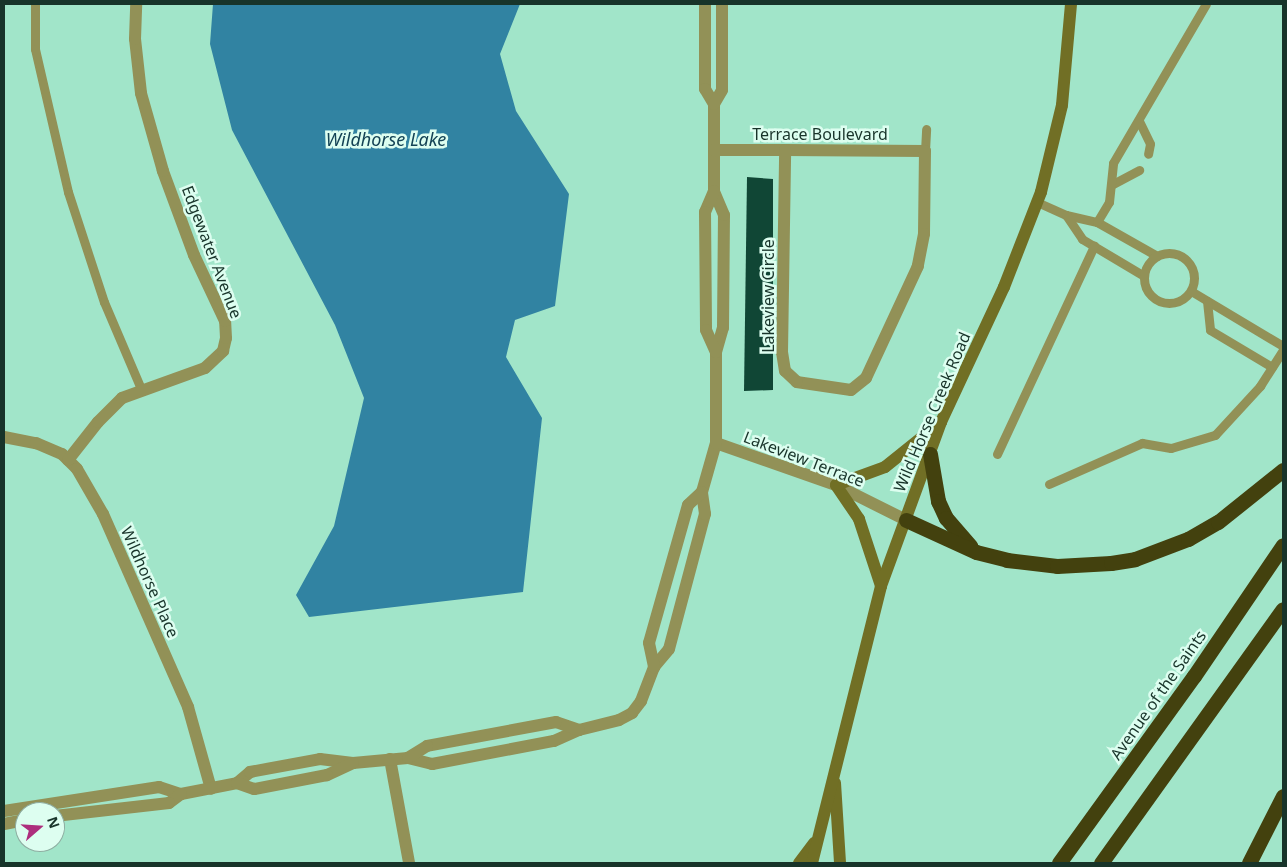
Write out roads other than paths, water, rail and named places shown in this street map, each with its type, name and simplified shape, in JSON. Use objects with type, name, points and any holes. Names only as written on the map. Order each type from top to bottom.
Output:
[{"type":"highway","points":[[930,454],[938,501],[946,518],[976,552]]},
{"type":"highway","points":[[906,520],[976,552],[1007,560],[1057,566],[1135,559],[1188,539],[1218,522],[1283,470]]},
{"type":"highway","name":"Avenue of the Saints","points":[[1059,863],[1194,676],[1283,545]]},
{"type":"highway","points":[[1101,863],[1283,609]]},
{"type":"highway","points":[[1249,863],[1283,796]]},
{"type":"main road","name":"Wild Horse Creek Road","points":[[812,863],[881,586],[941,422],[1004,287],[1037,202],[1054,149],[1062,105],[1071,4]]},
{"type":"main road","points":[[881,586],[859,519],[836,485],[885,466],[941,422]]},
{"type":"main road","points":[[834,772],[840,863]]},
{"type":"main road","points":[[799,863],[817,839]]},
{"type":"main road","points":[[817,839],[822,863]]},
{"type":"street","name":"Edgewater Avenue","points":[[68,460],[98,422],[122,398],[175,382],[205,368],[224,351],[226,338],[224,321],[194,255],[164,171],[141,93],[135,39],[136,4]]},
{"type":"street","points":[[4,811],[159,787],[181,794],[237,783],[254,789],[327,775],[353,763],[408,758],[432,764],[554,741],[578,730],[619,720],[632,713],[641,701],[654,667],[669,649],[705,514],[702,492],[716,443],[716,352],[724,328],[724,215],[714,191],[714,104],[705,88],[705,4]]},
{"type":"street","points":[[714,104],[722,90],[722,4]]},
{"type":"street","name":"Terrace Boulevard","points":[[714,150],[925,151]]},
{"type":"street","name":"Lakeview Circle","points":[[785,150],[782,352],[785,371],[797,382],[852,390],[866,378],[918,266],[924,234],[925,151]]},
{"type":"street","points":[[714,191],[705,212],[706,330],[716,352]]},
{"type":"street","name":"Wildhorse Place","points":[[4,437],[36,443],[68,460],[77,468],[103,514],[188,706],[211,789]]},
{"type":"street","name":"Lakeview Terrace","points":[[716,443],[836,485],[906,520]]},
{"type":"street","points":[[654,667],[650,643],[652,634],[688,505],[702,492]]},
{"type":"street","points":[[408,758],[427,746],[556,722],[578,730]]},
{"type":"street","points":[[390,759],[409,863]]},
{"type":"street","points":[[65,815],[169,803],[181,794]]},
{"type":"lane","points":[[35,4],[35,49],[68,192],[104,302],[142,391]]},
{"type":"lane","points":[[1097,222],[1109,202],[1113,163],[1206,4]]},
{"type":"lane","points":[[1138,122],[1150,144],[1148,154]]},
{"type":"lane","points":[[925,151],[926,129]]},
{"type":"lane","points":[[1111,185],[1139,170]]},
{"type":"lane","points":[[1037,202],[1066,215],[1097,222],[1157,256]]},
{"type":"lane","points":[[1066,215],[1082,239],[1144,276]]},
{"type":"lane","points":[[997,454],[1094,246]]},
{"type":"lane","points":[[1172,253],[1187,260],[1194,275],[1191,291],[1178,302],[1162,302],[1149,292],[1144,276],[1146,268],[1157,256],[1172,253]]},
{"type":"lane","points":[[1048,484],[1142,443],[1172,448],[1215,435],[1260,386],[1283,348],[1191,291]]},
{"type":"lane","points":[[1207,301],[1210,330],[1272,367]]},
{"type":"water","name":"Wildhorse Lake","points":[[213,4],[520,4],[500,54],[516,111],[569,194],[555,306],[515,320],[506,357],[542,418],[523,592],[309,617],[296,595],[334,526],[364,398],[335,325],[232,130],[210,44]]}]
